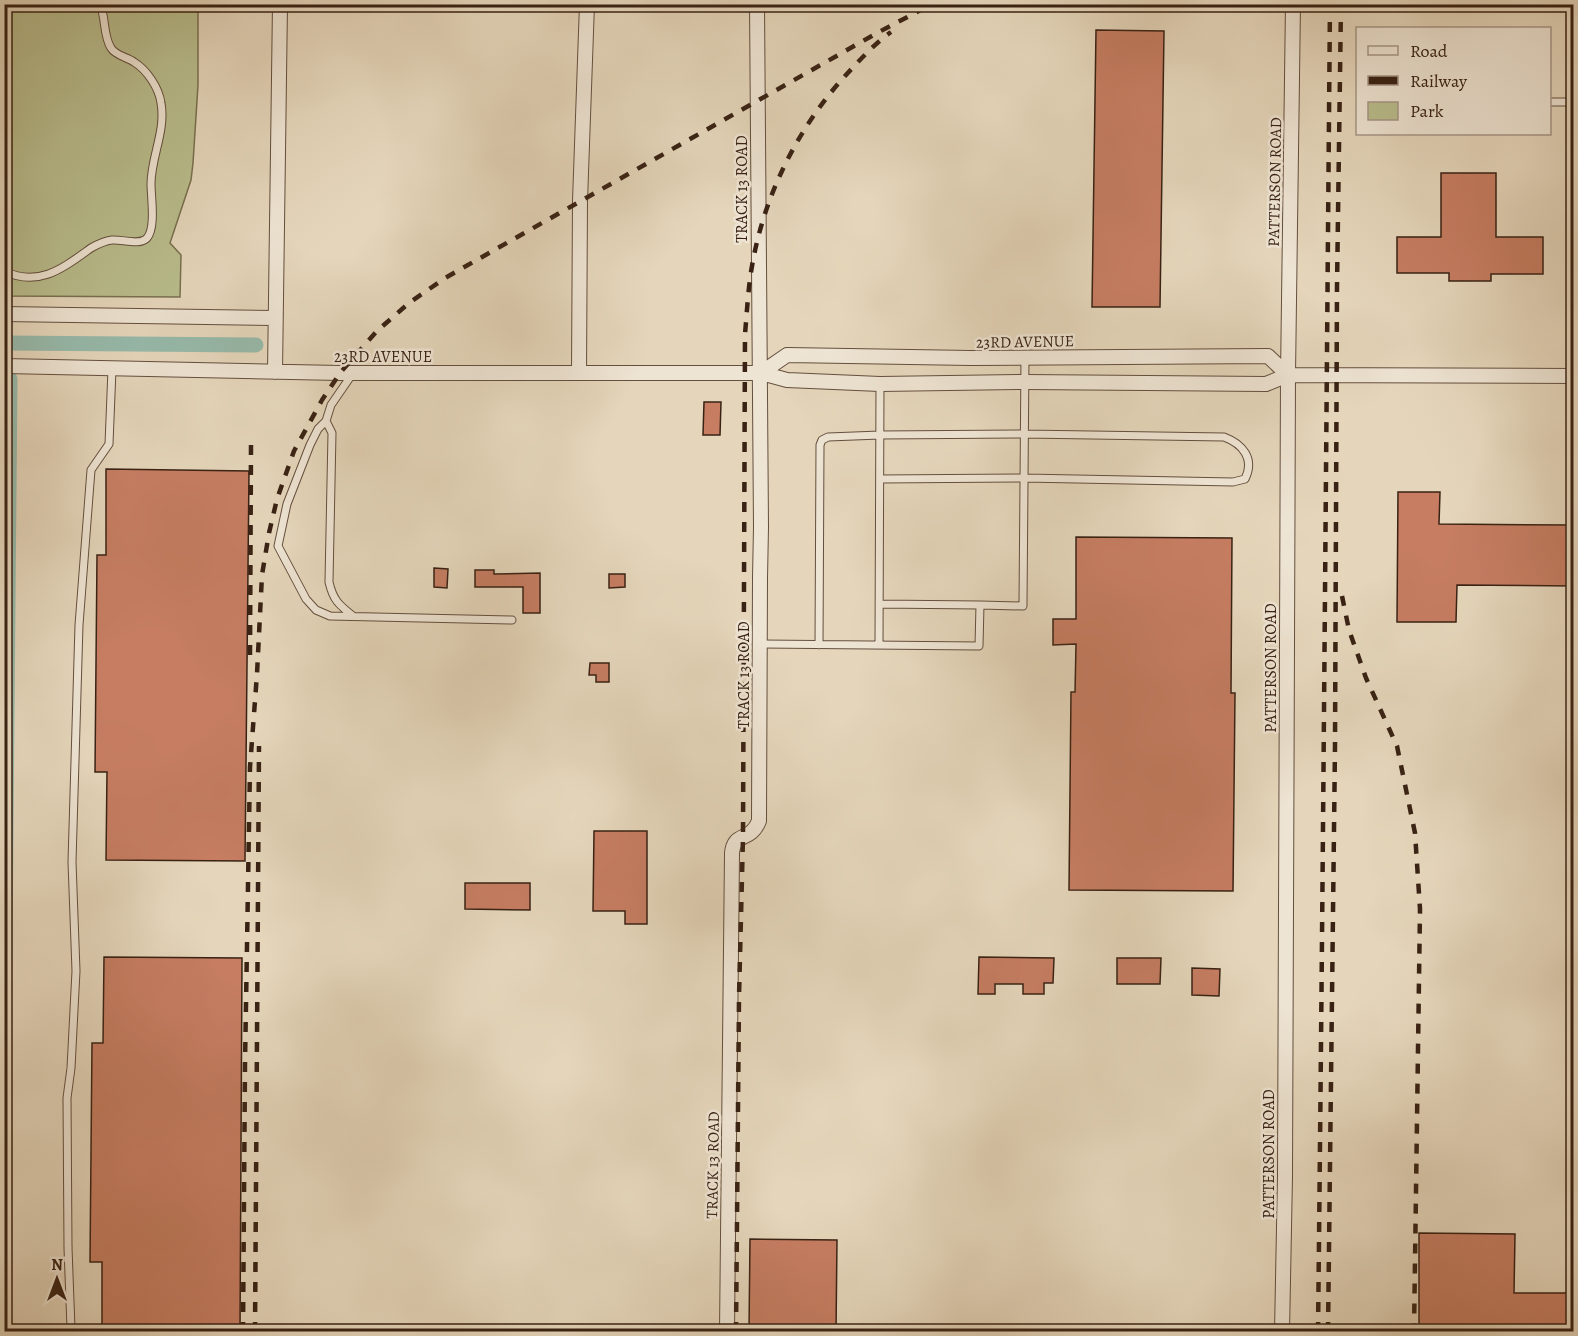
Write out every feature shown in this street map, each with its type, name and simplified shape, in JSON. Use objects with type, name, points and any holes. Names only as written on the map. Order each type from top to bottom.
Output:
[{"type":"street","points":[[274,372],[280,4]]},
{"type":"street","points":[[579,373],[580,201],[587,4]]},
{"type":"street","name":"TRACK 13 ROAD","points":[[727,1332],[732,844],[756,829],[759,821],[761,373],[757,4]]},
{"type":"street","name":"PATTERSON ROAD","points":[[1282,1332],[1285,1176],[1288,375],[1293,4]]},
{"type":"street","points":[[4,314],[274,318]]},
{"type":"street","name":"23RD AVENUE","points":[[761,373],[787,355],[970,358],[1268,356],[1288,375]]},
{"type":"street","name":"23RD AVENUE","points":[[4,366],[354,373],[761,373],[787,380],[880,384],[1025,382],[1266,384],[1288,375],[1574,376]]},
{"type":"lane","points":[[4,271],[15,276],[39,278],[76,259],[101,242],[113,240],[136,242],[149,236],[152,208],[151,178],[161,133],[161,102],[143,68],[134,61],[115,53],[110,47],[100,4]]},
{"type":"lane","points":[[1551,102],[1574,102]]},
{"type":"lane","points":[[879,604],[1023,606],[1025,357]]},
{"type":"lane","points":[[76,1332],[71,1328],[67,1098],[71,1068],[76,971],[72,862],[79,625],[91,470],[109,444],[112,369]]},
{"type":"lane","points":[[354,373],[331,405],[326,422],[318,429],[300,466],[287,504],[278,546],[306,599],[316,610],[330,616],[512,620]]},
{"type":"lane","points":[[879,645],[880,384]]},
{"type":"lane","points":[[326,422],[332,433],[329,582],[332,595],[340,606],[353,616]]},
{"type":"lane","points":[[819,645],[820,445],[822,440],[836,436],[880,435],[1025,434],[1224,437],[1235,441],[1244,449],[1248,472],[1245,479],[1233,482],[1024,478],[880,479]]},
{"type":"lane","points":[[759,645],[979,646],[980,605]]},
{"type":"green space","points":[[5,5],[198,5],[198,85],[191,180],[170,243],[181,255],[180,297],[5,296]]},
{"type":"building","points":[[1096,30],[1164,31],[1160,307],[1092,307]]},
{"type":"building","points":[[1441,173],[1496,173],[1496,237],[1543,237],[1543,274],[1491,274],[1491,281],[1449,281],[1449,273],[1397,273],[1397,237],[1441,237]]},
{"type":"building","points":[[704,402],[721,402],[720,435],[703,435]]},
{"type":"building","points":[[106,469],[249,471],[245,861],[106,860],[107,772],[95,772],[97,555],[106,555]]},
{"type":"building","points":[[1398,492],[1440,492],[1439,524],[1574,525],[1574,586],[1457,585],[1456,622],[1397,622]]},
{"type":"building","points":[[1076,537],[1232,538],[1231,693],[1235,693],[1233,891],[1069,890],[1071,692],[1075,692],[1076,644],[1053,645],[1053,619],[1076,619]]},
{"type":"building","points":[[434,568],[448,569],[447,588],[434,587]]},
{"type":"building","points":[[475,570],[494,570],[494,574],[540,573],[540,613],[523,613],[523,587],[475,587]]},
{"type":"building","points":[[609,574],[625,574],[625,587],[609,588]]},
{"type":"building","points":[[590,663],[609,663],[609,682],[596,682],[596,675],[589,675]]},
{"type":"building","points":[[594,831],[647,831],[647,924],[625,924],[625,911],[593,911]]},
{"type":"building","points":[[465,883],[530,883],[530,910],[465,909]]},
{"type":"building","points":[[104,957],[242,958],[240,1332],[102,1332],[102,1262],[90,1262],[92,1043],[103,1043]]},
{"type":"building","points":[[979,957],[1054,958],[1053,983],[1044,983],[1044,994],[1023,994],[1023,984],[995,984],[995,994],[978,994]]},
{"type":"building","points":[[1117,958],[1161,958],[1160,984],[1117,984]]},
{"type":"building","points":[[1192,968],[1220,969],[1219,996],[1192,995]]},
{"type":"building","points":[[1419,1233],[1515,1234],[1514,1293],[1574,1293],[1574,1332],[1419,1332]]},
{"type":"building","points":[[750,1239],[837,1240],[836,1332],[749,1332]]},
{"type":"waterway","points":[[4,343],[256,345]]},
{"type":"waterway","points":[[4,1049],[10,379]]},
{"type":"railway","points":[[243,1332],[250,767],[262,575],[277,499],[294,451],[340,373],[377,331],[409,303],[445,278],[932,4]]},
{"type":"railway","points":[[1318,1332],[1330,4]]},
{"type":"railway","points":[[1328,1332],[1341,4]]},
{"type":"railway","points":[[736,1332],[743,837],[745,334],[752,266],[757,240],[774,189],[798,141],[812,118],[845,76],[891,32]]},
{"type":"railway","points":[[250,655],[251,445]]},
{"type":"railway","points":[[1342,596],[1349,630],[1366,678],[1397,746],[1415,833],[1420,909],[1414,1332]]},
{"type":"railway","points":[[255,1332],[259,746]]}]
